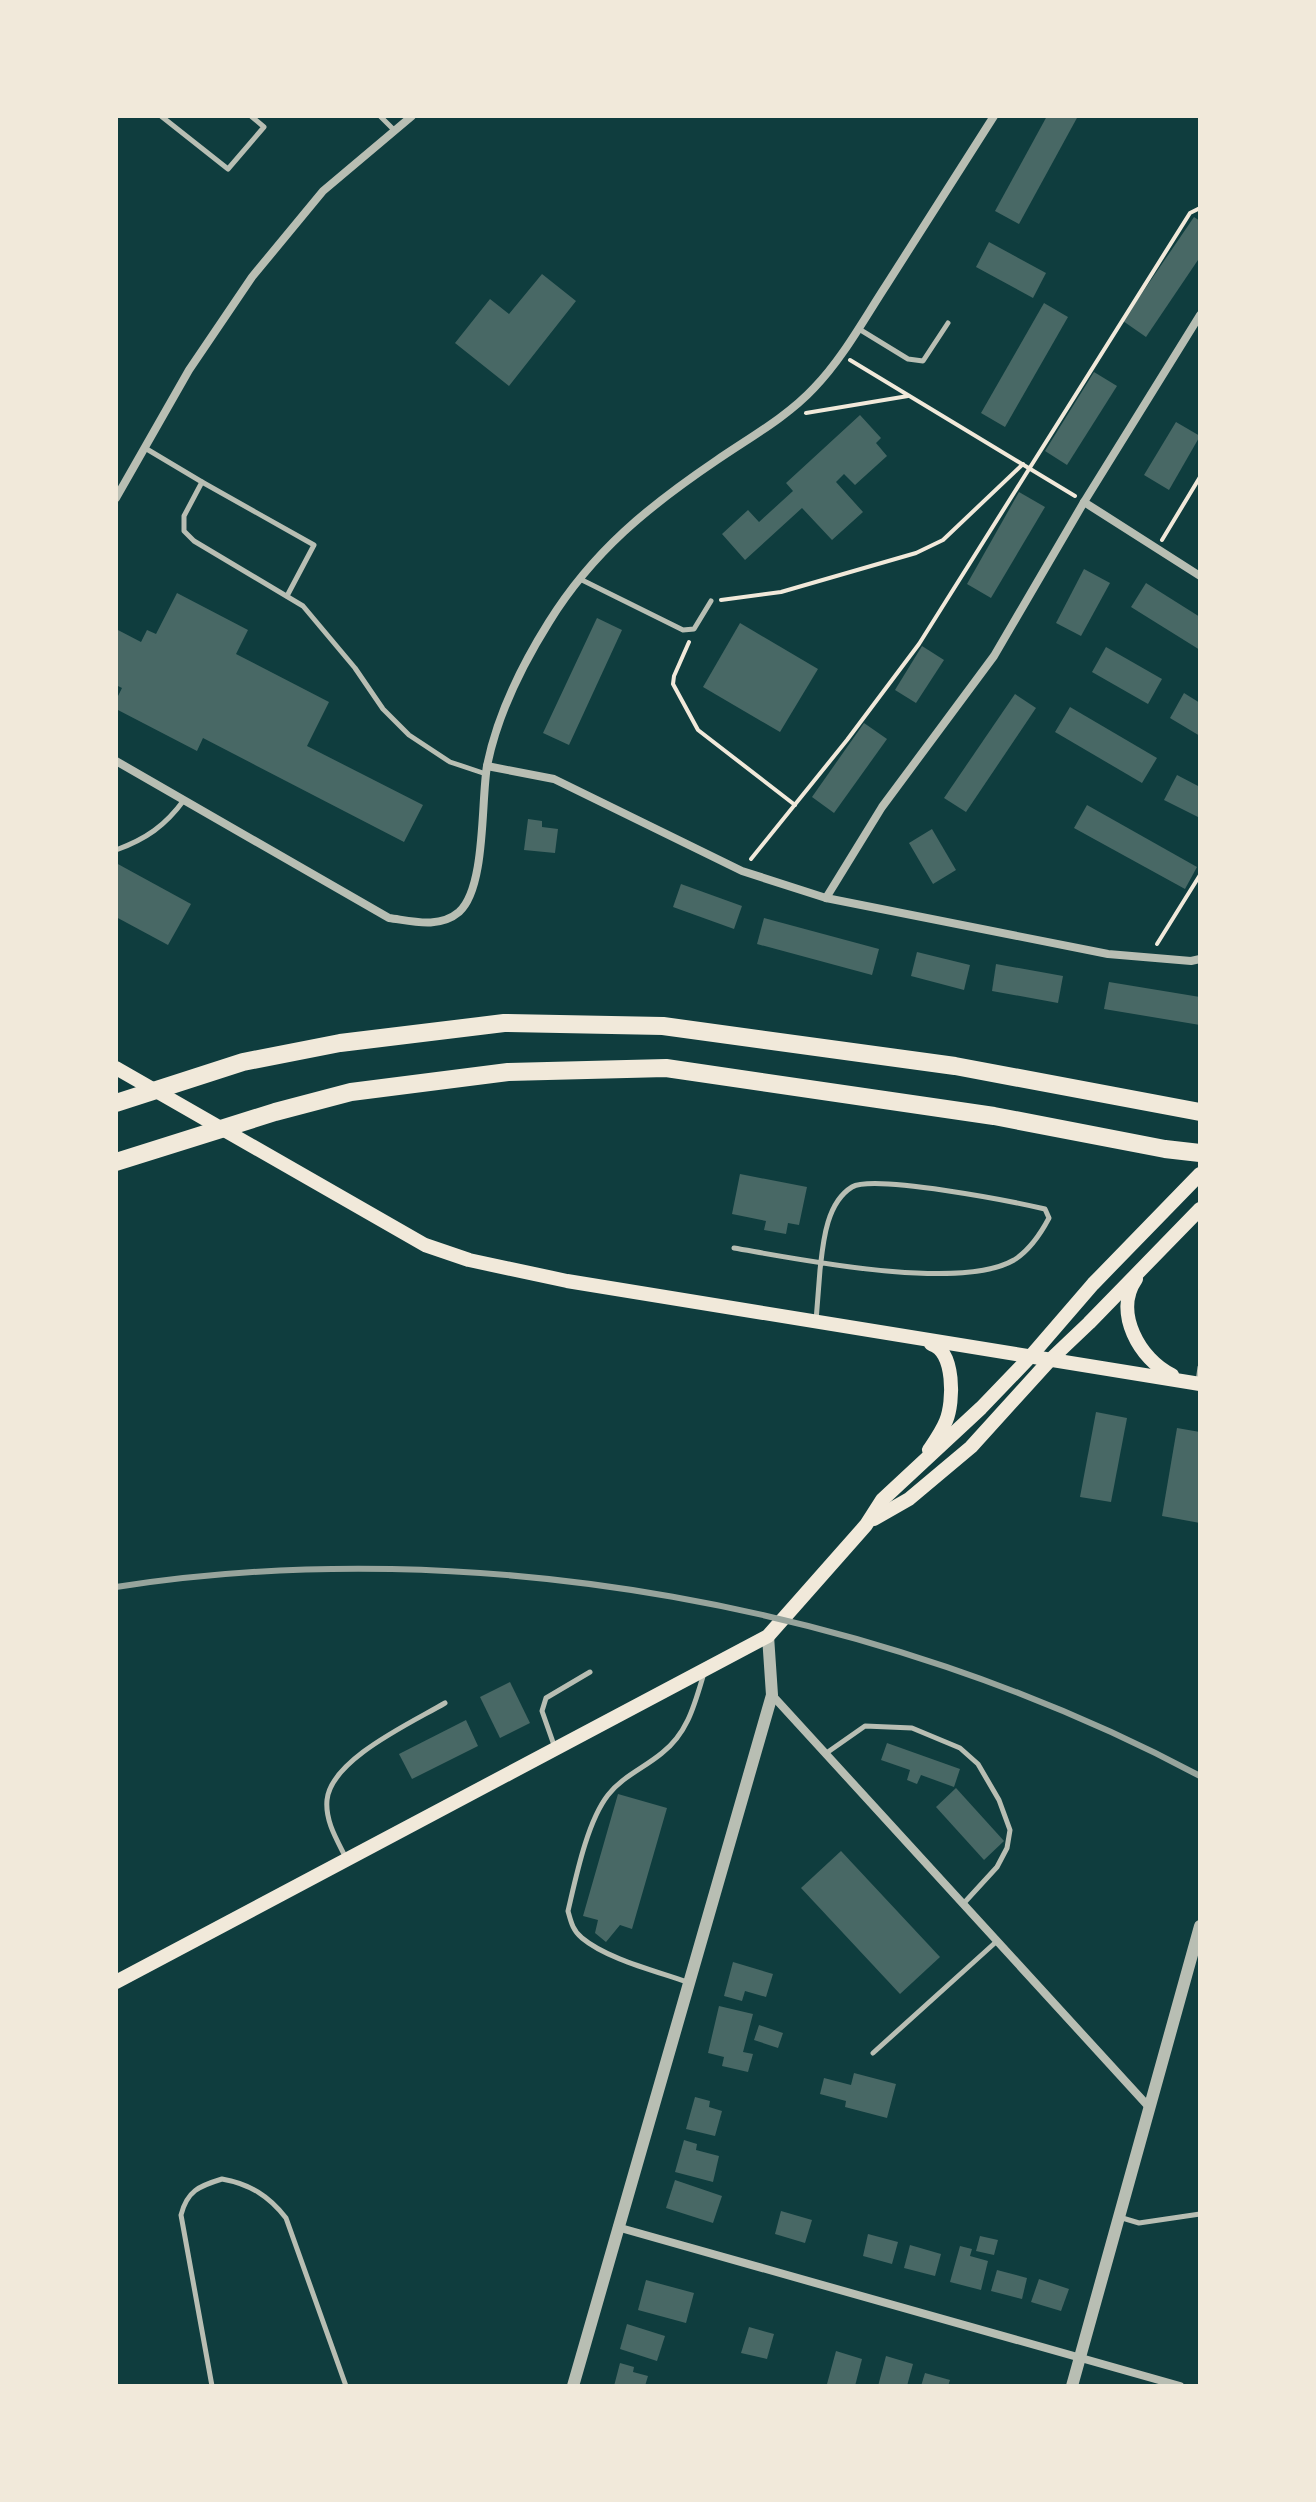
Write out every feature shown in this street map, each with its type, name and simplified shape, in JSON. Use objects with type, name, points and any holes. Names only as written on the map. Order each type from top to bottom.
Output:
[{"type":"highway","points":[[116,1103],[243,1062],[340,1043],[504,1023],[663,1026],[955,1066],[1200,1112]]},
{"type":"highway","points":[[116,1162],[275,1112],[351,1092],[508,1072],[666,1068],[994,1116],[1200,1155]]},
{"type":"main road","points":[[116,1068],[425,1245],[469,1260],[567,1281],[1194,1383]]},
{"type":"main road","points":[[116,1982],[768,1636],[866,1525],[882,1500],[981,1408],[1093,1284],[1200,1174]]},
{"type":"main road","points":[[866,1525],[940,1475],[971,1447],[1049,1361],[1200,1209]]},
{"type":"main road","points":[[1149,1261],[1132,1286],[1129,1299],[1137,1346],[1160,1370],[1194,1383]]},
{"type":"main road","points":[[903,1337],[937,1346],[945,1355],[951,1388],[951,1405],[946,1421],[918,1466]]},
{"type":"street","points":[[116,498],[189,370],[252,277],[323,191],[412,116]]},
{"type":"street","points":[[116,761],[389,918],[433,924],[458,913],[472,890],[479,855],[487,770],[506,703],[548,623],[607,545],[640,515],[779,417],[813,389],[858,328],[994,116]]},
{"type":"street","points":[[826,898],[882,807],[994,656],[1084,502],[1200,315]]},
{"type":"street","points":[[1084,502],[1200,576]]},
{"type":"street","points":[[487,770],[554,779],[742,871],[826,898],[1108,954],[1191,961],[1200,959]]},
{"type":"street","points":[[573,2386],[772,1695],[768,1636]]},
{"type":"street","points":[[772,1695],[1148,2106]]},
{"type":"street","points":[[1072,2386],[1200,1926]]},
{"type":"street","points":[[617,2227],[1180,2386]]},
{"type":"lane","points":[[161,116],[228,169],[264,127],[251,116]]},
{"type":"lane","points":[[380,116],[394,130]]},
{"type":"lane","points":[[858,328],[908,359],[923,361],[948,323]]},
{"type":"lane","points":[[145,448],[314,545],[287,596]]},
{"type":"lane","points":[[202,482],[184,516],[184,531],[194,541],[303,606],[355,668],[383,709],[409,735],[450,762],[487,770]]},
{"type":"lane","points":[[579,579],[683,630],[694,629],[711,601]]},
{"type":"lane","points":[[116,850],[145,839],[169,820],[184,800]]},
{"type":"lane","points":[[734,1248],[821,1262],[861,1269],[930,1273],[976,1271],[1013,1260],[1038,1239],[1049,1218],[1045,1209],[894,1185],[854,1185],[839,1198],[831,1215],[821,1262],[816,1322]]},
{"type":"lane","points":[[1194,1383],[1200,1367]]},
{"type":"lane","points":[[688,1983],[606,1952],[582,1938],[572,1925],[568,1911],[593,1825],[606,1798],[621,1781],[663,1753],[676,1740],[688,1723],[705,1669]]},
{"type":"lane","points":[[556,1749],[542,1711],[546,1698],[590,1672]]},
{"type":"lane","points":[[347,1859],[329,1823],[327,1800],[331,1785],[341,1771],[368,1749],[445,1703]]},
{"type":"lane","points":[[825,1754],[865,1726],[912,1728],[960,1748],[978,1764],[999,1800],[1010,1830],[1007,1848],[997,1867],[963,1904]]},
{"type":"lane","points":[[873,2053],[997,1941]]},
{"type":"lane","points":[[212,2386],[181,2215],[185,2200],[193,2191],[222,2179],[257,2190],[276,2205],[286,2218],[346,2386]]},
{"type":"lane","points":[[1118,2217],[1139,2223],[1200,2214]]},
{"type":"path","points":[[742,871],[919,644],[1190,213],[1200,208]]},
{"type":"path","points":[[840,354],[1084,502]]},
{"type":"path","points":[[779,417],[911,396]]},
{"type":"path","points":[[711,601],[781,592],[916,553],[943,540],[1023,464]]},
{"type":"path","points":[[1157,549],[1200,477]]},
{"type":"path","points":[[694,629],[674,676],[673,684],[683,706],[709,741],[795,805]]},
{"type":"path","points":[[1149,957],[1200,875]]},
{"type":"building","points":[[1047,116],[1078,116],[1019,224],[995,211]]},
{"type":"building","points":[[1194,217],[1200,221],[1200,257],[1146,337],[1123,321]]},
{"type":"building","points":[[989,242],[1046,273],[1033,298],[976,267]]},
{"type":"building","points":[[542,274],[576,301],[509,386],[455,343],[490,299],[509,314]]},
{"type":"building","points":[[1044,303],[1068,317],[1005,427],[981,413]]},
{"type":"building","points":[[1094,372],[1117,386],[1067,465],[1045,451]]},
{"type":"building","points":[[860,415],[881,438],[876,443],[887,456],[855,485],[844,474],[836,482],[863,512],[832,540],[802,508],[745,560],[722,534],[748,510],[759,522],[793,491],[786,483]]},
{"type":"building","points":[[1176,422],[1200,436],[1169,490],[1144,475]]},
{"type":"building","points":[[1019,492],[1045,507],[991,598],[967,584]]},
{"type":"building","points":[[1084,569],[1110,583],[1081,636],[1056,623]]},
{"type":"building","points":[[1146,583],[1200,617],[1200,650],[1131,607]]},
{"type":"building","points":[[177,593],[248,630],[236,654],[329,702],[307,746],[423,805],[404,842],[203,738],[197,751],[116,709],[116,700],[122,688],[116,685],[116,629],[141,642],[147,630],[156,634]]},
{"type":"building","points":[[597,618],[622,630],[569,745],[543,733]]},
{"type":"building","points":[[740,623],[818,669],[780,732],[703,687]]},
{"type":"building","points":[[922,646],[944,660],[916,703],[895,690]]},
{"type":"building","points":[[1106,647],[1162,679],[1148,704],[1092,672]]},
{"type":"building","points":[[1184,693],[1200,703],[1200,736],[1170,718]]},
{"type":"building","points":[[1015,694],[1036,708],[966,812],[944,798]]},
{"type":"building","points":[[1070,707],[1157,758],[1142,783],[1055,732]]},
{"type":"building","points":[[864,723],[887,739],[834,813],[812,797]]},
{"type":"building","points":[[1177,775],[1200,787],[1200,818],[1164,800]]},
{"type":"building","points":[[1087,805],[1197,867],[1185,889],[1074,828]]},
{"type":"building","points":[[528,819],[542,821],[542,827],[558,829],[555,853],[524,850]]},
{"type":"building","points":[[932,829],[956,870],[933,884],[909,843]]},
{"type":"building","points":[[116,863],[191,904],[168,945],[116,917]]},
{"type":"building","points":[[681,884],[742,906],[734,929],[673,907]]},
{"type":"building","points":[[764,918],[879,949],[872,975],[757,944]]},
{"type":"building","points":[[917,952],[970,965],[964,990],[911,976]]},
{"type":"building","points":[[996,964],[1063,976],[1058,1003],[992,991]]},
{"type":"building","points":[[1109,982],[1200,997],[1200,1025],[1104,1009]]},
{"type":"building","points":[[740,1174],[807,1187],[799,1225],[788,1223],[786,1234],[764,1230],[766,1221],[732,1214]]},
{"type":"building","points":[[1096,1412],[1127,1418],[1111,1502],[1080,1497]]},
{"type":"building","points":[[1177,1428],[1200,1432],[1200,1523],[1162,1516]]},
{"type":"building","points":[[510,1682],[530,1723],[500,1738],[480,1697]]},
{"type":"building","points":[[466,1720],[478,1746],[412,1779],[399,1754]]},
{"type":"building","points":[[887,1743],[960,1769],[954,1787],[921,1775],[917,1784],[907,1780],[910,1770],[881,1760]]},
{"type":"building","points":[[956,1788],[1004,1841],[984,1860],[936,1807]]},
{"type":"building","points":[[618,1794],[667,1808],[632,1929],[620,1925],[606,1942],[595,1933],[598,1920],[583,1916]]},
{"type":"building","points":[[841,1851],[940,1957],[900,1994],[801,1888]]},
{"type":"building","points":[[733,1962],[773,1974],[766,1997],[745,1991],[742,2001],[724,1996]]},
{"type":"building","points":[[719,2006],[753,2014],[743,2052],[753,2054],[748,2072],[722,2066],[724,2057],[708,2053]]},
{"type":"building","points":[[759,2025],[783,2033],[778,2048],[754,2040]]},
{"type":"building","points":[[854,2073],[896,2084],[887,2118],[845,2107],[846,2101],[820,2094],[824,2078],[851,2085]]},
{"type":"building","points":[[695,2097],[710,2101],[709,2107],[722,2111],[715,2136],[686,2129]]},
{"type":"building","points":[[684,2140],[697,2144],[696,2150],[719,2156],[713,2182],[675,2172]]},
{"type":"building","points":[[675,2180],[722,2196],[713,2223],[666,2208]]},
{"type":"building","points":[[781,2211],[812,2220],[805,2243],[775,2234]]},
{"type":"building","points":[[868,2234],[898,2242],[892,2264],[863,2256]]},
{"type":"building","points":[[980,2236],[998,2240],[994,2255],[976,2251]]},
{"type":"building","points":[[910,2245],[941,2254],[935,2276],[904,2268]]},
{"type":"building","points":[[960,2246],[972,2249],[970,2256],[988,2261],[981,2290],[950,2282]]},
{"type":"building","points":[[997,2270],[1027,2278],[1022,2299],[991,2291]]},
{"type":"building","points":[[1039,2279],[1069,2289],[1061,2311],[1031,2302]]},
{"type":"building","points":[[646,2280],[694,2293],[686,2323],[638,2310]]},
{"type":"building","points":[[627,2324],[665,2336],[657,2361],[620,2349]]},
{"type":"building","points":[[749,2327],[774,2334],[767,2359],[741,2353]]},
{"type":"building","points":[[836,2351],[862,2359],[855,2386],[827,2384]]},
{"type":"building","points":[[886,2356],[913,2364],[907,2386],[878,2386]]},
{"type":"building","points":[[620,2363],[634,2367],[633,2372],[648,2376],[645,2386],[614,2386]]},
{"type":"building","points":[[925,2373],[950,2380],[948,2386],[921,2386]]},
{"type":"railway","points":[[116,1587],[252,1572],[392,1569],[532,1577],[673,1597],[811,1627],[946,1667],[1077,1717],[1200,1776]]}]
